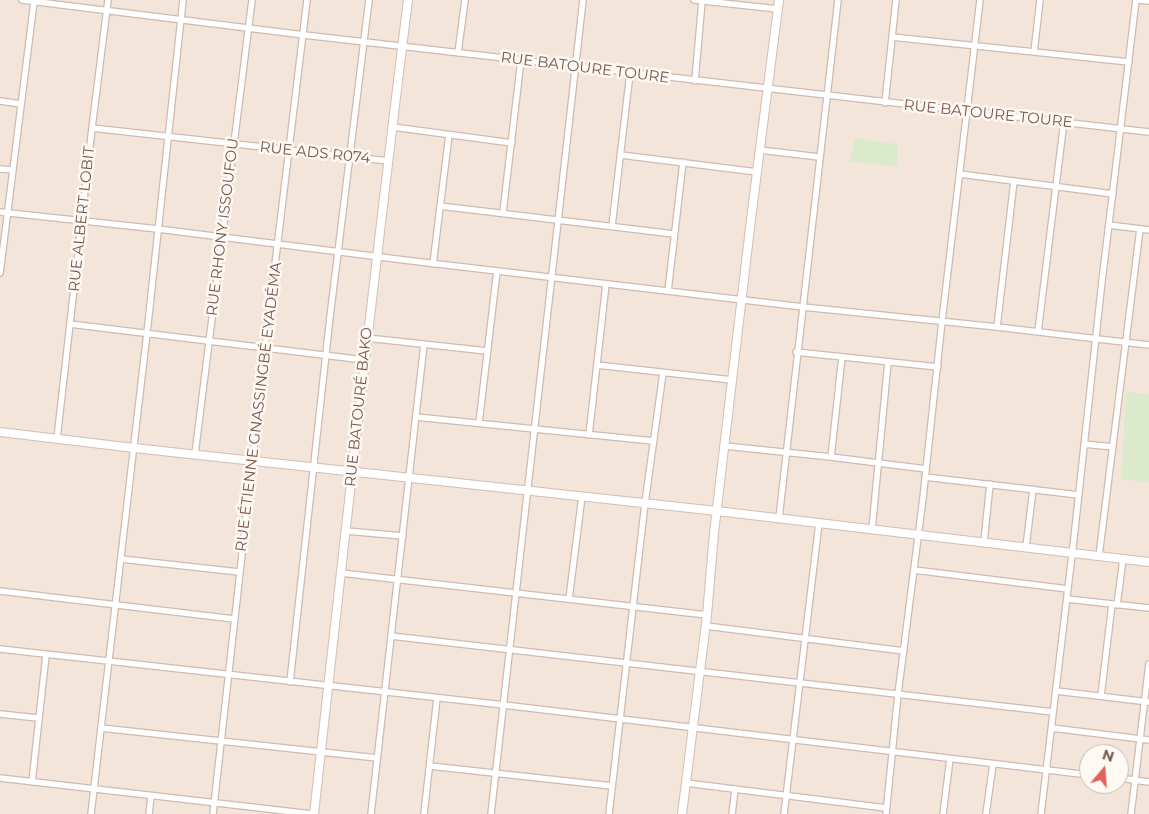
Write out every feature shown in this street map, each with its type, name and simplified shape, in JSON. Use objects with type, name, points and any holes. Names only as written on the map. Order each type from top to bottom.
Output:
[{"type":"street","name":"RUE BATOURE TOURE","points":[[22,0],[695,81],[1149,132]]},
{"type":"street","name":"RUE ALBERT LOBIT","points":[[57,439],[108,0]]},
{"type":"street","points":[[91,814],[147,333],[183,0]]},
{"type":"street","name":"RUE RHONY ISSOUFOU","points":[[195,454],[252,0]]},
{"type":"street","name":"RUE ÉTIENNE GNASSINGBÉ EYADÉMA","points":[[213,814],[265,348],[308,0]]},
{"type":"street","points":[[290,682],[326,355],[369,0]]},
{"type":"street","name":"RUE BATOURÉ BAKO","points":[[313,814],[376,257],[390,161],[408,0]]},
{"type":"street","points":[[458,53],[464,0]]},
{"type":"street","points":[[491,814],[574,66],[583,0]]},
{"type":"street","points":[[682,814],[706,626],[732,380],[778,4],[694,0]]},
{"type":"street","points":[[778,518],[838,0]]},
{"type":"street","points":[[886,103],[896,0]]},
{"type":"street","points":[[686,784],[735,789],[886,811],[898,694],[919,535],[980,0]]},
{"type":"street","points":[[1034,52],[1040,0]]},
{"type":"street","points":[[1040,814],[1052,728],[1109,225],[1137,0],[1149,2]]},
{"type":"street","points":[[695,81],[702,1]]},
{"type":"street","points":[[0,273],[34,2]]},
{"type":"street","points":[[892,37],[1129,62]]},
{"type":"street","points":[[503,212],[521,60]]},
{"type":"street","points":[[612,226],[630,73]]},
{"type":"street","points":[[0,101],[21,104]]},
{"type":"street","points":[[1038,332],[1064,121]]},
{"type":"street","points":[[394,127],[512,143]]},
{"type":"street","name":"RUE ADS R074","points":[[92,128],[390,161]]},
{"type":"street","points":[[433,264],[449,135]]},
{"type":"street","points":[[760,150],[819,157]]},
{"type":"street","points":[[621,155],[757,172]]},
{"type":"street","points":[[668,291],[683,162]]},
{"type":"street","points":[[0,169],[13,170]]},
{"type":"street","points":[[960,174],[1113,194]]},
{"type":"street","points":[[997,326],[1014,181]]},
{"type":"street","points":[[440,206],[503,212],[674,234]]},
{"type":"street","points":[[0,212],[158,229],[433,264],[803,307],[997,326],[1149,345]]},
{"type":"street","points":[[1109,225],[1149,230]]},
{"type":"street","points":[[1099,556],[1140,229]]},
{"type":"street","points":[[479,423],[497,270]]},
{"type":"street","points":[[590,435],[606,284]]},
{"type":"street","points":[[70,324],[364,360]]},
{"type":"street","points":[[367,338],[487,351]]},
{"type":"street","points":[[371,814],[424,344]]},
{"type":"street","points":[[796,352],[938,367]]},
{"type":"street","points":[[831,457],[842,356]]},
{"type":"street","points":[[872,529],[888,362]]},
{"type":"street","points":[[597,365],[732,380]]},
{"type":"street","points":[[610,814],[632,606],[662,373]]},
{"type":"street","points":[[416,417],[653,441]]},
{"type":"street","points":[[0,432],[717,511],[1149,562]]},
{"type":"street","points":[[1084,444],[1112,447]]},
{"type":"street","points":[[725,446],[926,469]]},
{"type":"street","points":[[925,477],[1079,495]]},
{"type":"street","points":[[984,542],[990,484]]},
{"type":"street","points":[[1026,547],[1034,489]]},
{"type":"street","points":[[569,598],[582,496]]},
{"type":"street","points":[[784,814],[819,523]]},
{"type":"street","points":[[346,531],[403,536]]},
{"type":"street","points":[[121,559],[239,572]]},
{"type":"street","points":[[1101,696],[1123,559]]},
{"type":"street","points":[[914,570],[1068,589]]},
{"type":"street","points":[[341,573],[707,614]]},
{"type":"street","points":[[0,591],[234,620]]},
{"type":"street","points":[[1066,599],[1149,608]]},
{"type":"street","points":[[706,626],[904,651]]},
{"type":"street","points":[[391,636],[1053,712]]},
{"type":"street","points":[[0,649],[228,676],[504,705],[1079,774]]},
{"type":"street","points":[[32,782],[46,655]]},
{"type":"street","points":[[1131,814],[1140,739],[1147,702],[1149,666]]},
{"type":"street","points":[[1056,691],[1147,702]]},
{"type":"street","points":[[424,814],[437,698]]},
{"type":"street","points":[[0,714],[38,718]]},
{"type":"street","points":[[101,728],[377,758]]},
{"type":"street","points":[[1052,728],[1149,740]]},
{"type":"street","points":[[943,814],[950,759]]},
{"type":"street","points":[[986,814],[993,764]]},
{"type":"street","points":[[430,766],[612,786]]},
{"type":"street","points":[[0,778],[214,803],[264,811],[313,814]]},
{"type":"street","points":[[1129,779],[1149,782]]},
{"type":"street","points":[[732,814],[735,789]]},
{"type":"street","points":[[149,814],[151,796]]},
{"type":"shaded area","points":[[0,0],[1149,0],[1149,814],[0,814]]},
{"type":"green space","points":[[855,138],[897,144],[897,167],[850,161]]},
{"type":"green space","points":[[1126,392],[1149,394],[1149,482],[1121,479]]}]
